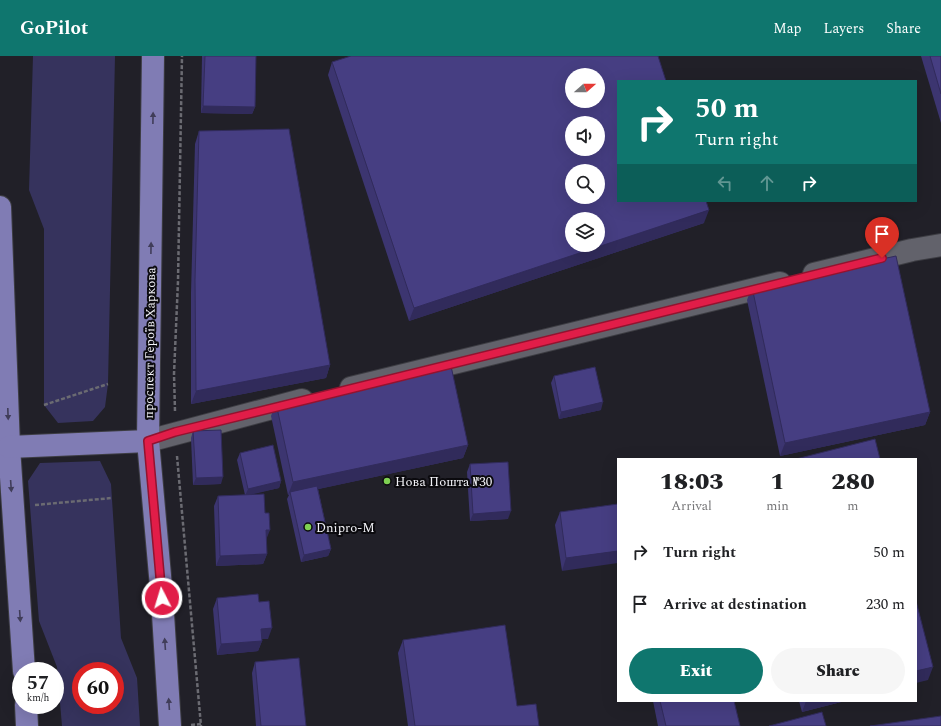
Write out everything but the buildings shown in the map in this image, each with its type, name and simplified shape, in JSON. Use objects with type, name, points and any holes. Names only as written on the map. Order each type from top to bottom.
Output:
[{"type":"main road","name":"проспект Героїв Харкова","points":[[153,56],[148,441],[162,598],[170,726]]},
{"type":"main road","points":[[0,207],[4,448],[23,662]]},
{"type":"main road","points":[[4,448],[148,441]]},
{"type":"main road","points":[[26,714],[27,726]]},
{"type":"lane","points":[[148,441],[175,432],[327,394],[904,252],[941,245]]},
{"type":"path","points":[[182,56],[178,281],[174,374],[175,432],[201,726]]},
{"type":"path","points":[[44,405],[108,384]]},
{"type":"path","points":[[30,506],[112,498]]},
{"type":"shaded area","points":[[33,56],[115,56],[108,384],[105,407],[93,421],[58,423],[44,405],[44,229],[29,190]]},
{"type":"shaded area","points":[[100,461],[111,484],[121,638],[137,678],[140,726],[62,726],[61,714],[64,714],[64,662],[55,662],[39,621],[28,481],[40,463]]},
{"type":"place","name":"Нова Пошта №30","points":[[387,481]]},
{"type":"place","name":"Dnipro-M","points":[[308,527]]},
{"type":"route","points":[[162,598],[148,441],[175,432],[502,350],[882,258]]}]
